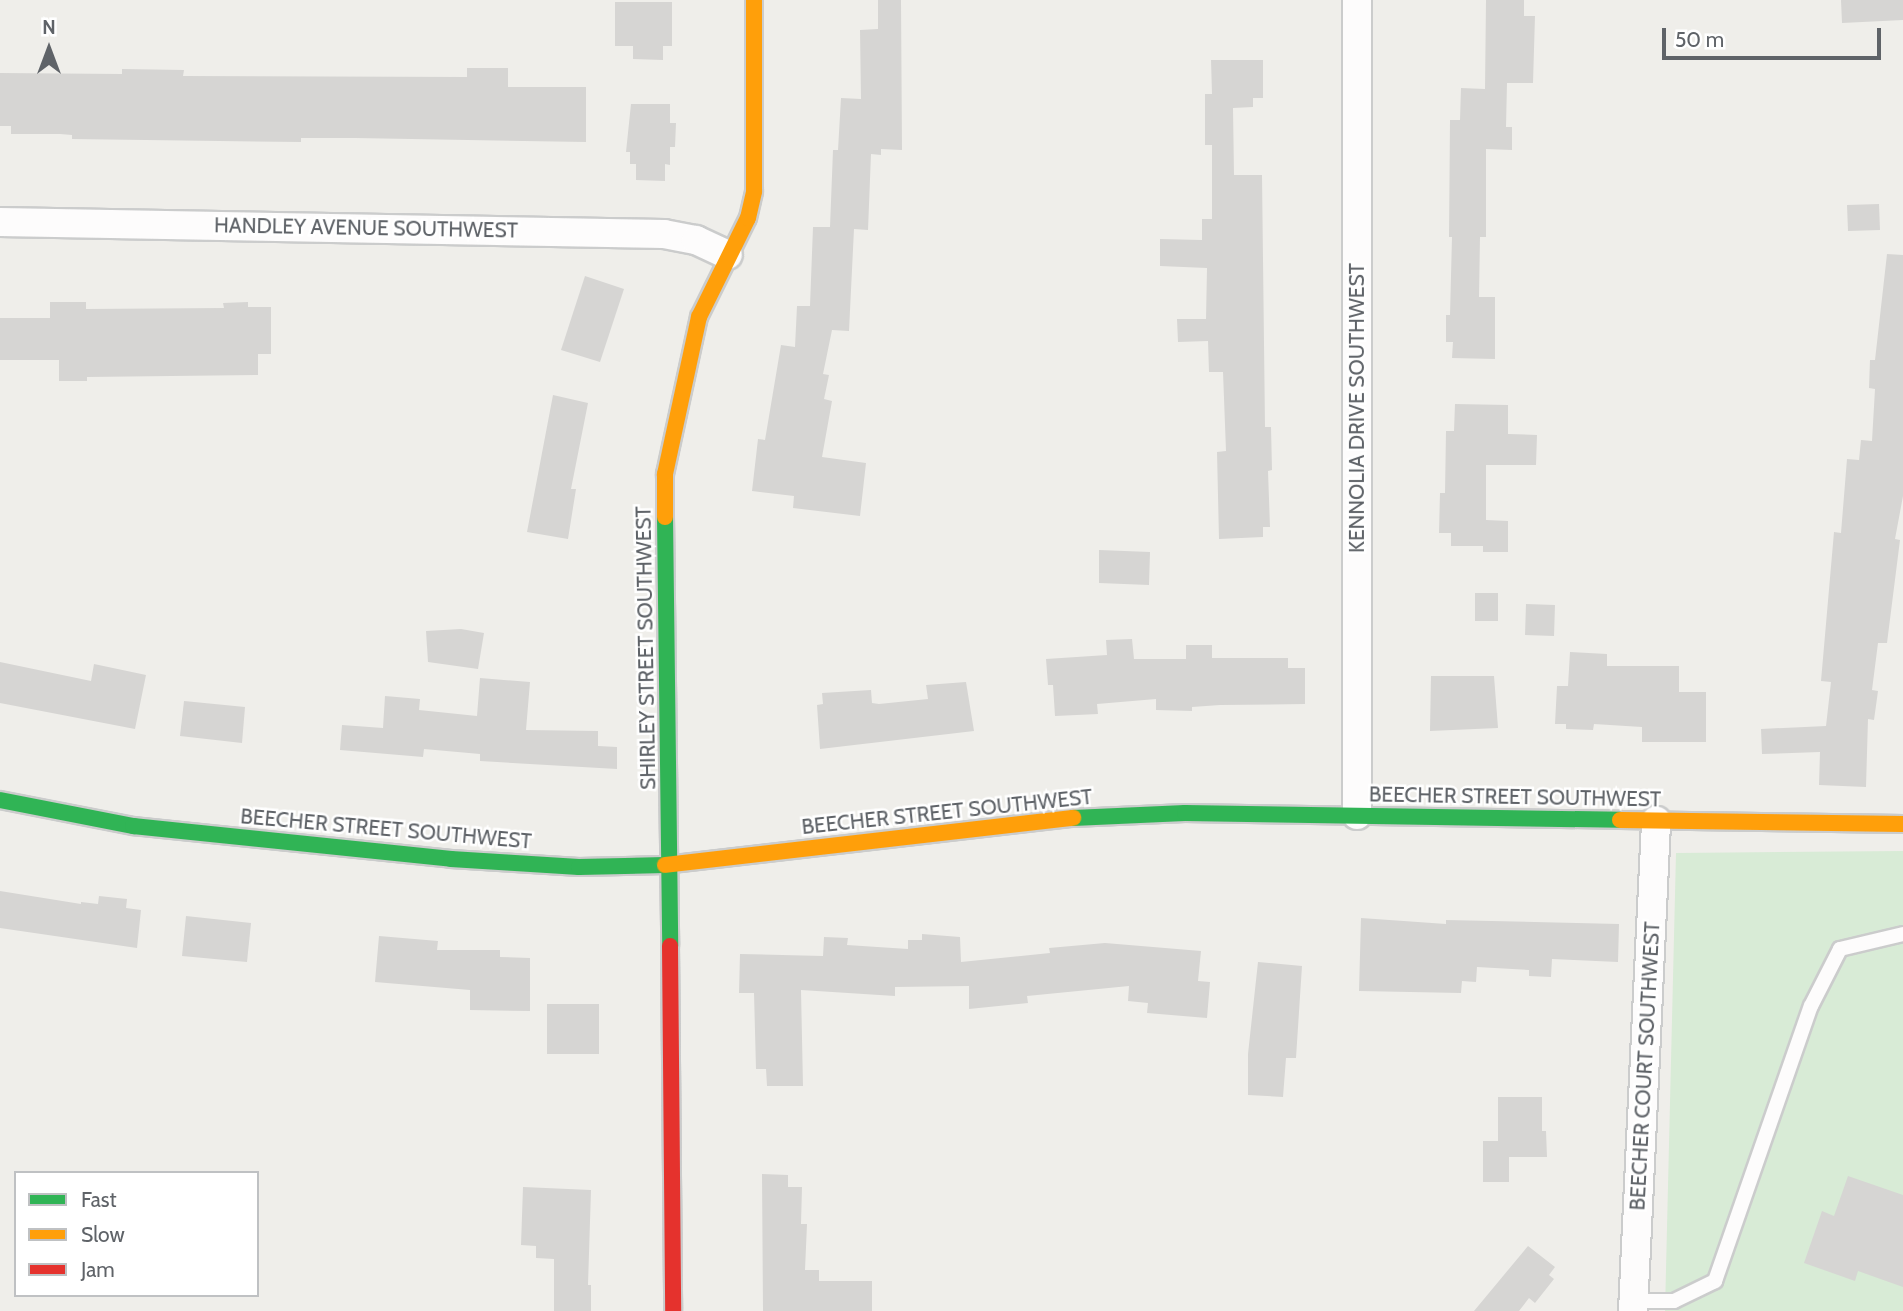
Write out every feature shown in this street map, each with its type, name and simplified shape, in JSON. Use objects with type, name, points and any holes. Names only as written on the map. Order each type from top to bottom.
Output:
[{"type":"street","name":"SHIRLEY STREET SOUTHWEST","points":[[673,1311],[665,474],[699,317],[748,218],[754,191],[754,0]]},
{"type":"street","name":"KENNOLIA DRIVE SOUTHWEST","points":[[1357,0],[1357,815]]},
{"type":"street","name":"HANDLEY AVENUE SOUTHWEST","points":[[0,222],[664,234],[696,240],[728,255]]},
{"type":"street","name":"BEECHER STREET SOUTHWEST","points":[[0,800],[133,826],[451,859],[579,867],[670,865],[1079,817],[1185,813],[1903,824]]},
{"type":"street","name":"BEECHER COURT SOUTHWEST","points":[[1634,1306],[1656,821]]},
{"type":"lane","points":[[1634,1306],[1674,1301],[1715,1281],[1811,1006],[1840,949],[1903,934]]},
{"type":"green space","points":[[1903,851],[1903,1311],[1665,1311],[1676,853]]},
{"type":"building","points":[[878,0],[901,0],[902,150],[881,149],[881,155],[871,154],[868,230],[854,229],[849,331],[832,330],[823,374],[829,375],[824,399],[832,401],[822,457],[866,463],[860,516],[793,508],[794,496],[752,491],[758,439],[765,440],[781,345],[795,347],[797,306],[810,306],[813,227],[830,227],[833,150],[838,150],[841,98],[861,99],[860,30],[878,29]]},
{"type":"building","points":[[1486,0],[1524,0],[1524,16],[1535,16],[1533,83],[1507,83],[1506,127],[1512,127],[1512,150],[1486,149],[1486,237],[1480,237],[1479,297],[1495,297],[1495,359],[1452,358],[1453,342],[1446,342],[1446,315],[1450,315],[1452,237],[1449,237],[1450,120],[1460,120],[1461,88],[1485,89]]},
{"type":"building","points":[[1841,0],[1903,0],[1903,20],[1842,23]]},
{"type":"building","points":[[615,2],[672,2],[672,46],[663,46],[663,60],[633,59],[633,46],[615,46]]},
{"type":"building","points":[[1211,60],[1263,60],[1263,98],[1253,98],[1253,107],[1233,108],[1234,175],[1262,175],[1265,427],[1271,427],[1272,470],[1268,471],[1270,527],[1263,527],[1263,537],[1219,539],[1217,452],[1226,451],[1223,372],[1209,372],[1208,341],[1178,342],[1177,319],[1206,319],[1207,268],[1160,266],[1160,239],[1202,240],[1202,219],[1212,219],[1212,145],[1205,145],[1205,94],[1212,94]]},
{"type":"building","points":[[467,68],[508,68],[508,87],[586,87],[586,142],[355,138],[301,138],[301,142],[72,139],[72,135],[60,134],[11,134],[11,126],[0,126],[0,73],[122,74],[122,69],[184,70],[183,76],[467,77]]},
{"type":"building","points":[[631,104],[670,104],[670,123],[676,123],[675,147],[670,147],[670,165],[665,164],[665,181],[636,180],[636,164],[630,164],[630,152],[626,152]]},
{"type":"building","points":[[1879,204],[1880,230],[1848,231],[1847,205]]},
{"type":"building","points":[[1887,254],[1903,255],[1903,496],[1895,539],[1900,540],[1887,643],[1878,643],[1872,690],[1878,691],[1874,720],[1868,719],[1866,787],[1819,785],[1820,752],[1762,754],[1761,729],[1826,726],[1831,682],[1821,681],[1834,532],[1841,533],[1847,459],[1859,460],[1861,440],[1872,441],[1875,389],[1869,388],[1870,360],[1875,360]]},
{"type":"building","points":[[585,276],[624,289],[600,362],[561,350]]},
{"type":"building","points":[[50,302],[86,302],[86,309],[224,308],[223,303],[248,302],[248,307],[271,307],[271,354],[258,354],[258,375],[87,377],[87,381],[59,381],[59,360],[0,360],[0,318],[50,318]]},
{"type":"building","points":[[553,395],[588,403],[571,489],[576,489],[568,539],[527,532]]},
{"type":"building","points":[[1455,404],[1508,405],[1508,434],[1537,435],[1536,465],[1486,465],[1486,520],[1508,521],[1508,552],[1483,552],[1483,546],[1451,546],[1451,533],[1439,533],[1440,493],[1445,493],[1446,431],[1454,431]]},
{"type":"building","points":[[1099,550],[1150,552],[1149,585],[1099,583]]},
{"type":"building","points":[[1475,593],[1498,593],[1498,621],[1475,621]]},
{"type":"building","points":[[1526,604],[1555,605],[1554,636],[1525,635]]},
{"type":"building","points":[[461,629],[484,633],[478,669],[428,662],[426,631]]},
{"type":"building","points":[[1132,639],[1134,659],[1186,659],[1186,645],[1212,645],[1212,658],[1288,658],[1288,668],[1305,668],[1305,704],[1220,705],[1192,707],[1192,711],[1156,710],[1156,699],[1097,704],[1098,714],[1055,716],[1053,685],[1048,685],[1046,659],[1107,655],[1106,640]]},
{"type":"building","points":[[1570,652],[1607,654],[1607,666],[1679,666],[1679,692],[1706,692],[1706,742],[1642,742],[1642,727],[1594,724],[1593,730],[1566,729],[1566,724],[1555,724],[1557,686],[1568,686]]},
{"type":"building","points":[[0,662],[91,681],[94,664],[146,675],[135,729],[0,703]]},
{"type":"building","points":[[1431,676],[1494,676],[1498,728],[1430,731]]},
{"type":"building","points":[[480,678],[530,682],[526,730],[598,731],[598,746],[617,747],[617,769],[480,761],[480,754],[424,749],[423,757],[340,750],[342,725],[383,728],[385,696],[420,699],[419,710],[477,716]]},
{"type":"building","points":[[966,682],[974,731],[820,749],[817,705],[823,704],[822,693],[871,690],[872,703],[879,704],[928,699],[926,685]]},
{"type":"building","points":[[184,701],[245,707],[242,743],[180,736]]},
{"type":"building","points":[[0,891],[81,904],[98,904],[99,896],[127,899],[126,908],[141,910],[137,948],[0,928]]},
{"type":"building","points":[[186,916],[251,923],[247,962],[182,956]]},
{"type":"building","points":[[1361,918],[1446,924],[1446,920],[1619,924],[1618,962],[1552,959],[1551,977],[1529,976],[1529,970],[1477,967],[1476,982],[1462,981],[1461,993],[1359,991]]},
{"type":"building","points":[[922,934],[960,937],[961,962],[1050,953],[1049,948],[1105,943],[1201,951],[1198,981],[1210,982],[1207,1018],[1147,1013],[1148,1003],[1128,1001],[1129,986],[1027,996],[1028,1003],[969,1009],[969,986],[895,987],[895,996],[801,990],[803,1086],[767,1086],[766,1069],[756,1069],[754,993],[739,993],[740,954],[823,956],[824,937],[848,938],[847,945],[908,949],[908,940],[922,940]]},
{"type":"building","points":[[379,936],[438,941],[437,950],[500,950],[500,957],[530,958],[530,1011],[470,1010],[470,990],[375,982]]},
{"type":"building","points":[[1258,962],[1302,966],[1296,1058],[1286,1058],[1283,1097],[1248,1095],[1248,1054]]},
{"type":"building","points":[[547,1004],[599,1004],[599,1054],[547,1054]]},
{"type":"building","points":[[1498,1097],[1542,1097],[1542,1131],[1546,1131],[1547,1157],[1509,1157],[1509,1182],[1483,1182],[1483,1141],[1498,1141]]},
{"type":"building","points":[[762,1174],[788,1175],[788,1187],[802,1187],[801,1224],[807,1224],[805,1270],[819,1270],[819,1281],[872,1281],[872,1311],[763,1311]]},
{"type":"building","points":[[1848,1176],[1903,1195],[1903,1287],[1858,1271],[1855,1281],[1804,1263],[1822,1211],[1834,1216]]},
{"type":"building","points":[[523,1187],[591,1190],[588,1285],[591,1285],[591,1311],[554,1311],[554,1259],[536,1258],[536,1246],[521,1245]]},
{"type":"building","points":[[1528,1246],[1555,1267],[1549,1275],[1554,1279],[1535,1303],[1529,1298],[1519,1311],[1474,1311]]},
{"type":"traffic: fast","points":[[665,517],[670,946]]},
{"type":"traffic: fast","points":[[0,800],[133,826],[451,859],[579,867],[665,865]]},
{"type":"traffic: fast","points":[[1073,818],[1185,813],[1620,820]]},
{"type":"traffic: slow","points":[[665,517],[665,474],[699,317],[748,218],[754,191],[754,0]]},
{"type":"traffic: slow","points":[[665,865],[1073,818]]},
{"type":"traffic: slow","points":[[1620,820],[1903,824]]},
{"type":"traffic: jam","points":[[670,946],[673,1311]]}]
